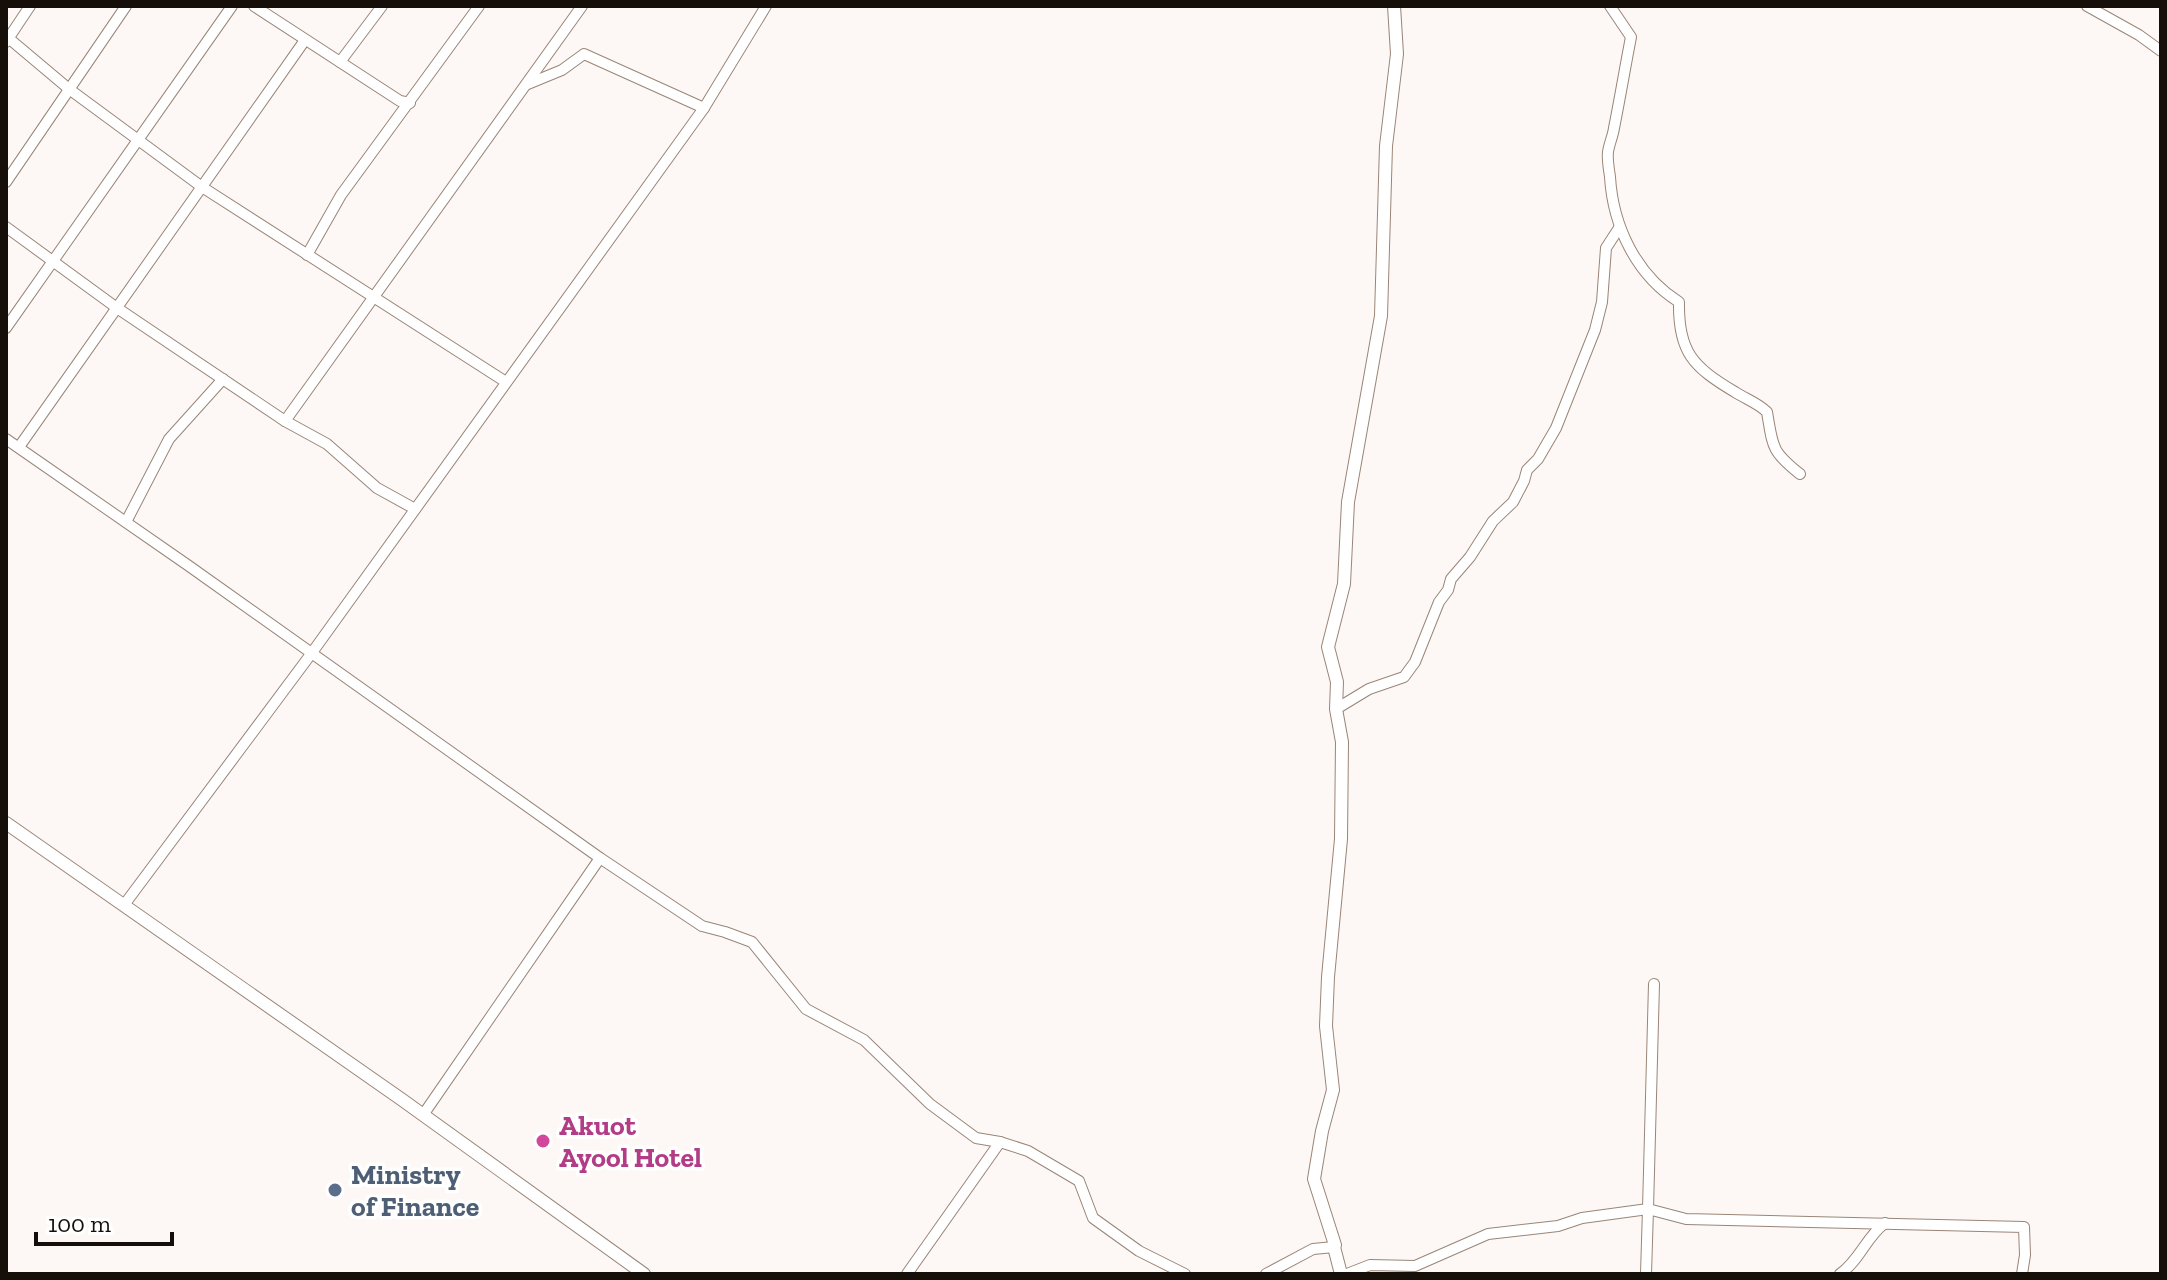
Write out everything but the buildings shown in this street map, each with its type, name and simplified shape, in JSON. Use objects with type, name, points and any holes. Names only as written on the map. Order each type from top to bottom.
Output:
[{"type":"street","points":[[30,6],[7,39],[69,89],[202,187],[506,382]]},
{"type":"street","points":[[6,182],[126,6]]},
{"type":"street","points":[[6,328],[232,6]]},
{"type":"street","points":[[254,6],[400,101],[410,103]]},
{"type":"street","points":[[340,62],[382,6]]},
{"type":"street","points":[[307,255],[341,195],[479,6]]},
{"type":"street","points":[[285,421],[582,6]]},
{"type":"street","points":[[124,905],[311,654],[704,108],[766,6]]},
{"type":"street","points":[[1394,6],[1397,54],[1386,146],[1381,316],[1348,502],[1344,584],[1328,647],[1337,682],[1336,709],[1342,742],[1341,839],[1326,1026],[1333,1090],[1314,1179],[1344,1274],[1370,1265],[1415,1266],[1488,1234],[1558,1226],[1582,1218],[1648,1209],[1686,1219],[2024,1227],[2022,1274]]},
{"type":"street","points":[[1610,6],[1631,37],[1608,152],[1611,194],[1619,228],[1648,275],[1679,302],[1684,346],[1690,359],[1767,412],[1773,447],[1800,474]]},
{"type":"street","points":[[2087,6],[2161,51]]},
{"type":"street","points":[[19,447],[305,40]]},
{"type":"street","points":[[526,84],[562,70],[584,54],[704,108]]},
{"type":"street","points":[[6,227],[117,308],[285,421],[327,444],[377,488],[415,509]]},
{"type":"street","points":[[1336,709],[1369,689],[1404,677],[1415,662],[1451,579],[1470,557],[1493,521],[1513,502],[1527,470],[1538,459],[1556,428],[1595,330],[1602,302],[1606,248],[1619,228]]},
{"type":"street","points":[[126,522],[169,439],[223,379]]},
{"type":"street","points":[[6,439],[600,858],[702,926],[752,942],[806,1009],[864,1040],[930,1104],[976,1138],[1028,1151],[1079,1181],[1093,1218],[1139,1251],[1185,1274]]},
{"type":"street","points":[[6,823],[423,1115],[629,1268],[644,1274]]},
{"type":"street","points":[[423,1115],[600,858]]},
{"type":"street","points":[[1646,1274],[1654,984]]},
{"type":"street","points":[[907,1274],[1000,1142]]},
{"type":"street","points":[[1840,1274],[1852,1265],[1871,1233],[1885,1223]]},
{"type":"street","points":[[1266,1274],[1313,1249],[1334,1247]]},
{"type":"place","name":"Akuot Ayool Hotel","points":[[543,1141]]},
{"type":"place","name":"Ministry of Finance","points":[[335,1190]]}]
